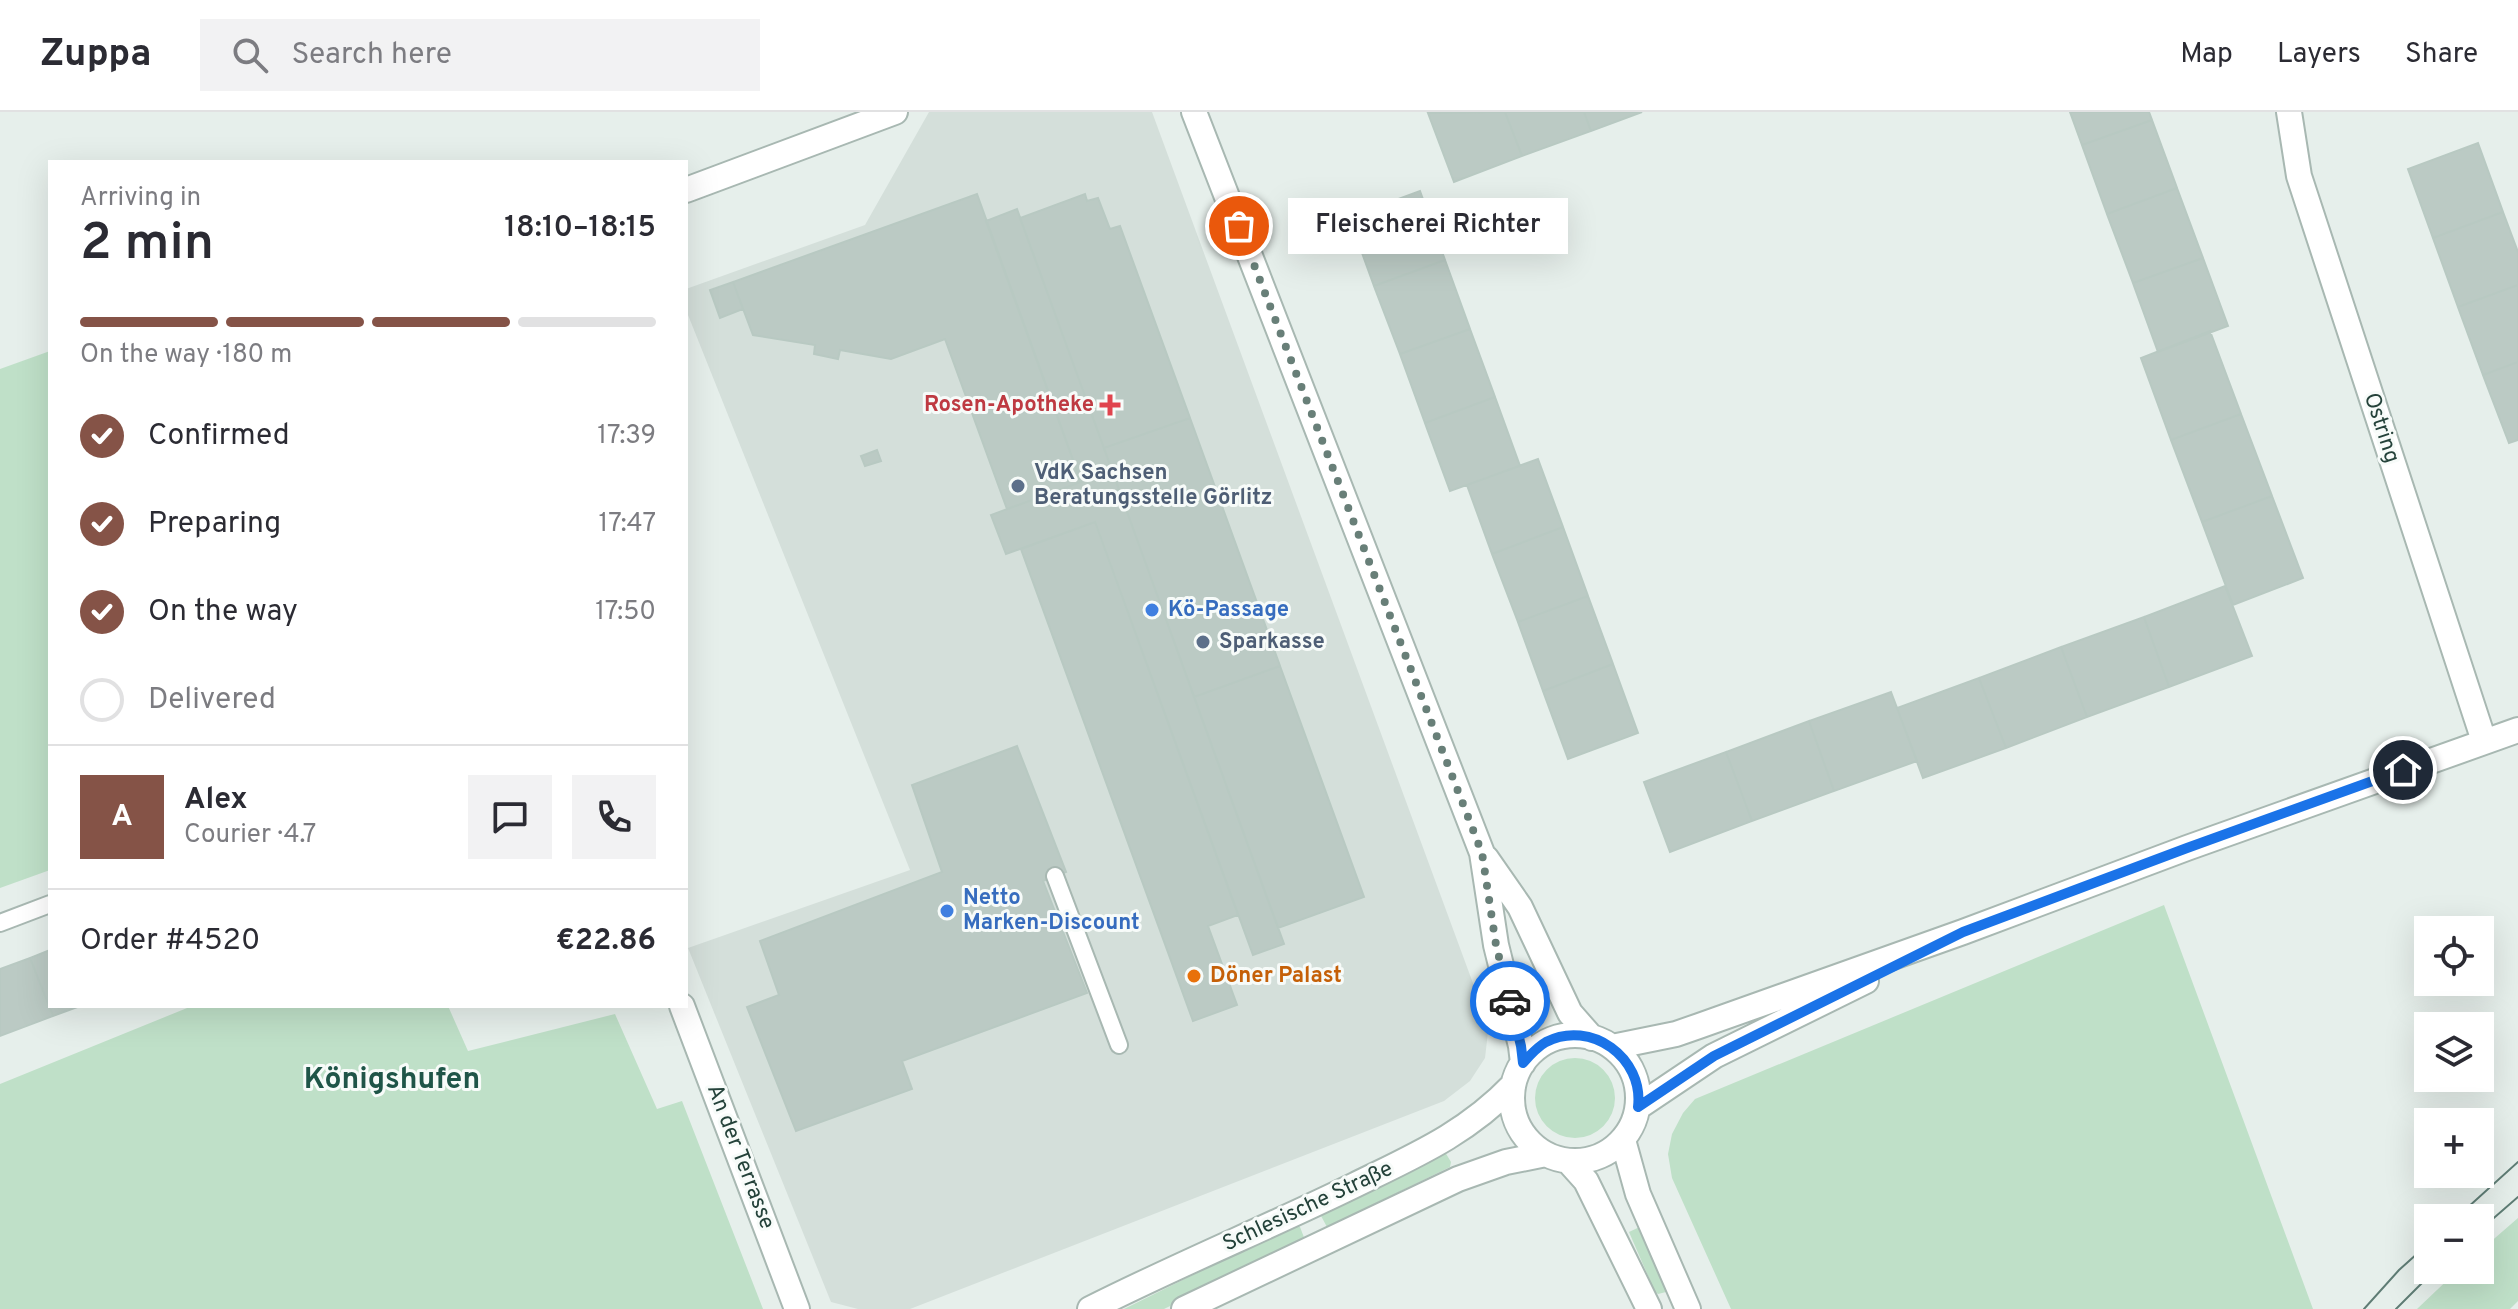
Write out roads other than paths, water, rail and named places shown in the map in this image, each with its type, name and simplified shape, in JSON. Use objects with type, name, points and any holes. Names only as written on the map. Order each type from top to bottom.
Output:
[{"type":"street","points":[[1194,112],[1482,853],[1496,945],[1521,1046],[1514,1109],[1522,1133],[1533,1145],[1557,1158],[1586,1181],[1649,1309]]},
{"type":"street","name":"Ostring","points":[[2289,112],[2299,176],[2484,741]]},
{"type":"street","points":[[688,189],[893,113]]},
{"type":"street","points":[[1518,1074],[1533,1052],[1546,1042],[1561,1037],[1602,1042],[1676,1034],[2518,730]]},
{"type":"street","points":[[1482,853],[1520,907],[1570,1013],[1632,1069],[1637,1083],[1638,1107],[1632,1128],[1623,1140],[1598,1157],[1584,1161],[1557,1158]]},
{"type":"street","points":[[1638,1107],[1714,1056],[1963,932]]},
{"type":"street","name":"An der Terrasse","points":[[683,1008],[797,1309]]},
{"type":"street","name":"Schlesische Straße","points":[[1090,1309],[1297,1214],[1443,1142],[1475,1120],[1518,1074]]},
{"type":"street","points":[[1623,1140],[1638,1194],[1688,1309]]},
{"type":"street","name":"Schlesische Straße","points":[[1184,1309],[1458,1179],[1506,1162],[1557,1158]]},
{"type":"lane","points":[[1055,876],[1119,1045]]},
{"type":"lane","points":[[0,923],[48,905]]},
{"type":"tram line","points":[[2472,1204],[2518,1162]]},
{"type":"tram line","points":[[2494,1218],[2518,1197]]},
{"type":"tram line","points":[[2364,1309],[2414,1257]]},
{"type":"tram line","points":[[2396,1309],[2421,1284]]},
{"type":"place","name":"Fleischerei Richter","points":[[1239,226]]},
{"type":"place","name":"Rosen-Apotheke","points":[[1110,405]]},
{"type":"place","name":"VdK Sachsen Beratungsstelle Görlitz","points":[[1018,486]]},
{"type":"place","name":"Kö-Passage","points":[[1152,610]]},
{"type":"place","name":"Sparkasse","points":[[1203,642]]},
{"type":"place","name":"Netto Marken-Discount","points":[[947,911]]},
{"type":"place","name":"Döner Palast","points":[[1194,976]]},
{"type":"district","name":"Königshufen","points":[[392,1080]]}]
